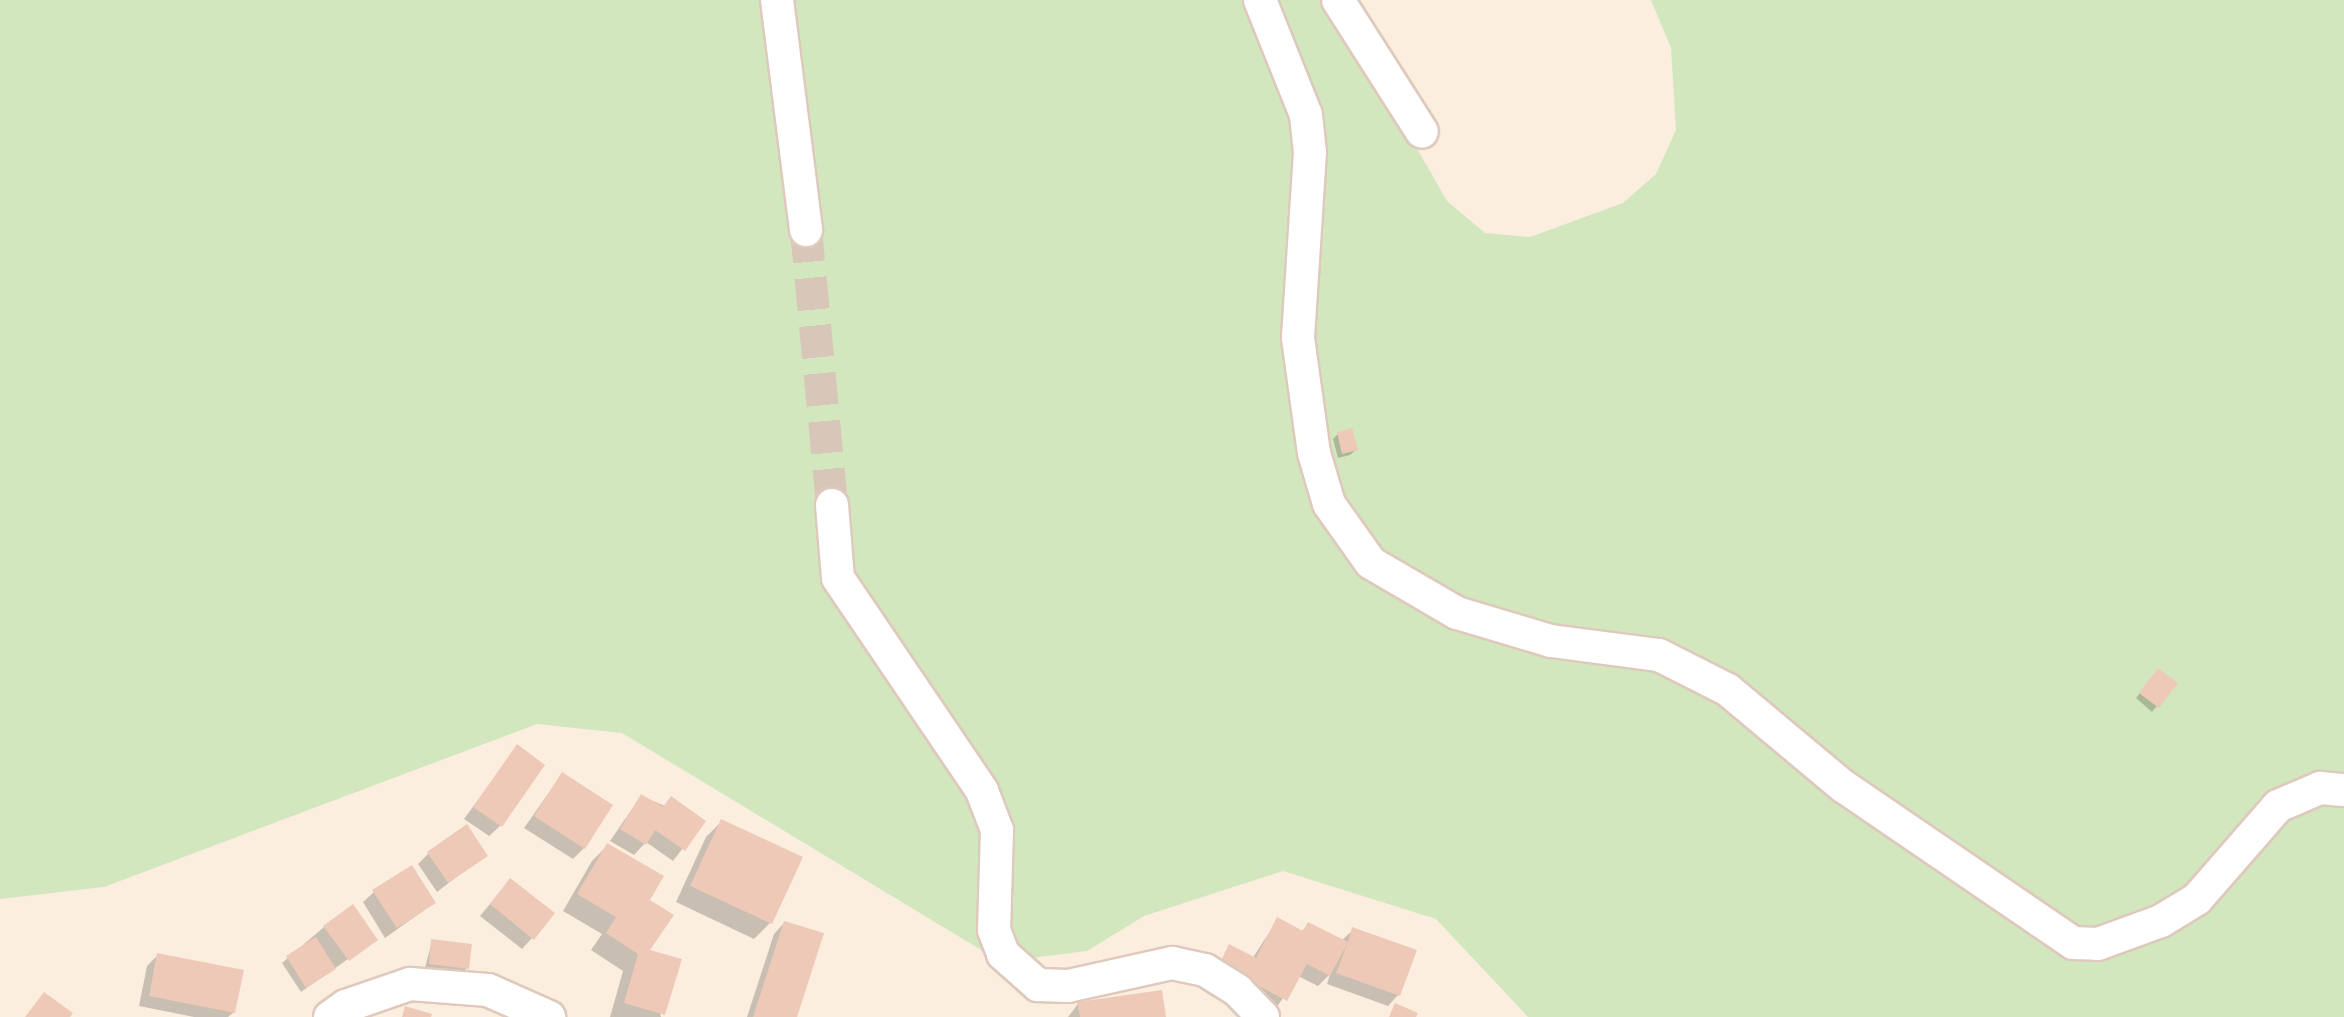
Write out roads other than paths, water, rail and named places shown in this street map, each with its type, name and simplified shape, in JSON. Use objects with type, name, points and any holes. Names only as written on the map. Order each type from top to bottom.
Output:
[{"type":"street","points":[[777,0],[806,230]]},
{"type":"street","points":[[1260,0],[1306,115],[1309,140],[1312,185],[1298,338],[1314,453],[1329,504],[1371,563],[1457,613],[1551,641],[1659,655],[1728,690],[1843,786],[2073,943],[2098,944],[2161,921],[2197,899],[2278,806],[2320,788],[2344,790]]},
{"type":"street","points":[[1338,0],[1422,132]]},
{"type":"street","points":[[832,505],[838,578],[982,791],[997,830],[994,930],[1003,954],[1038,985],[1068,986],[1172,963],[1205,970],[1238,991],[1263,1017]]},
{"type":"street","points":[[330,1017],[346,1006],[410,984],[488,990],[549,1017]]},
{"type":"tunnel","points":[[806,230],[832,505]]}]
